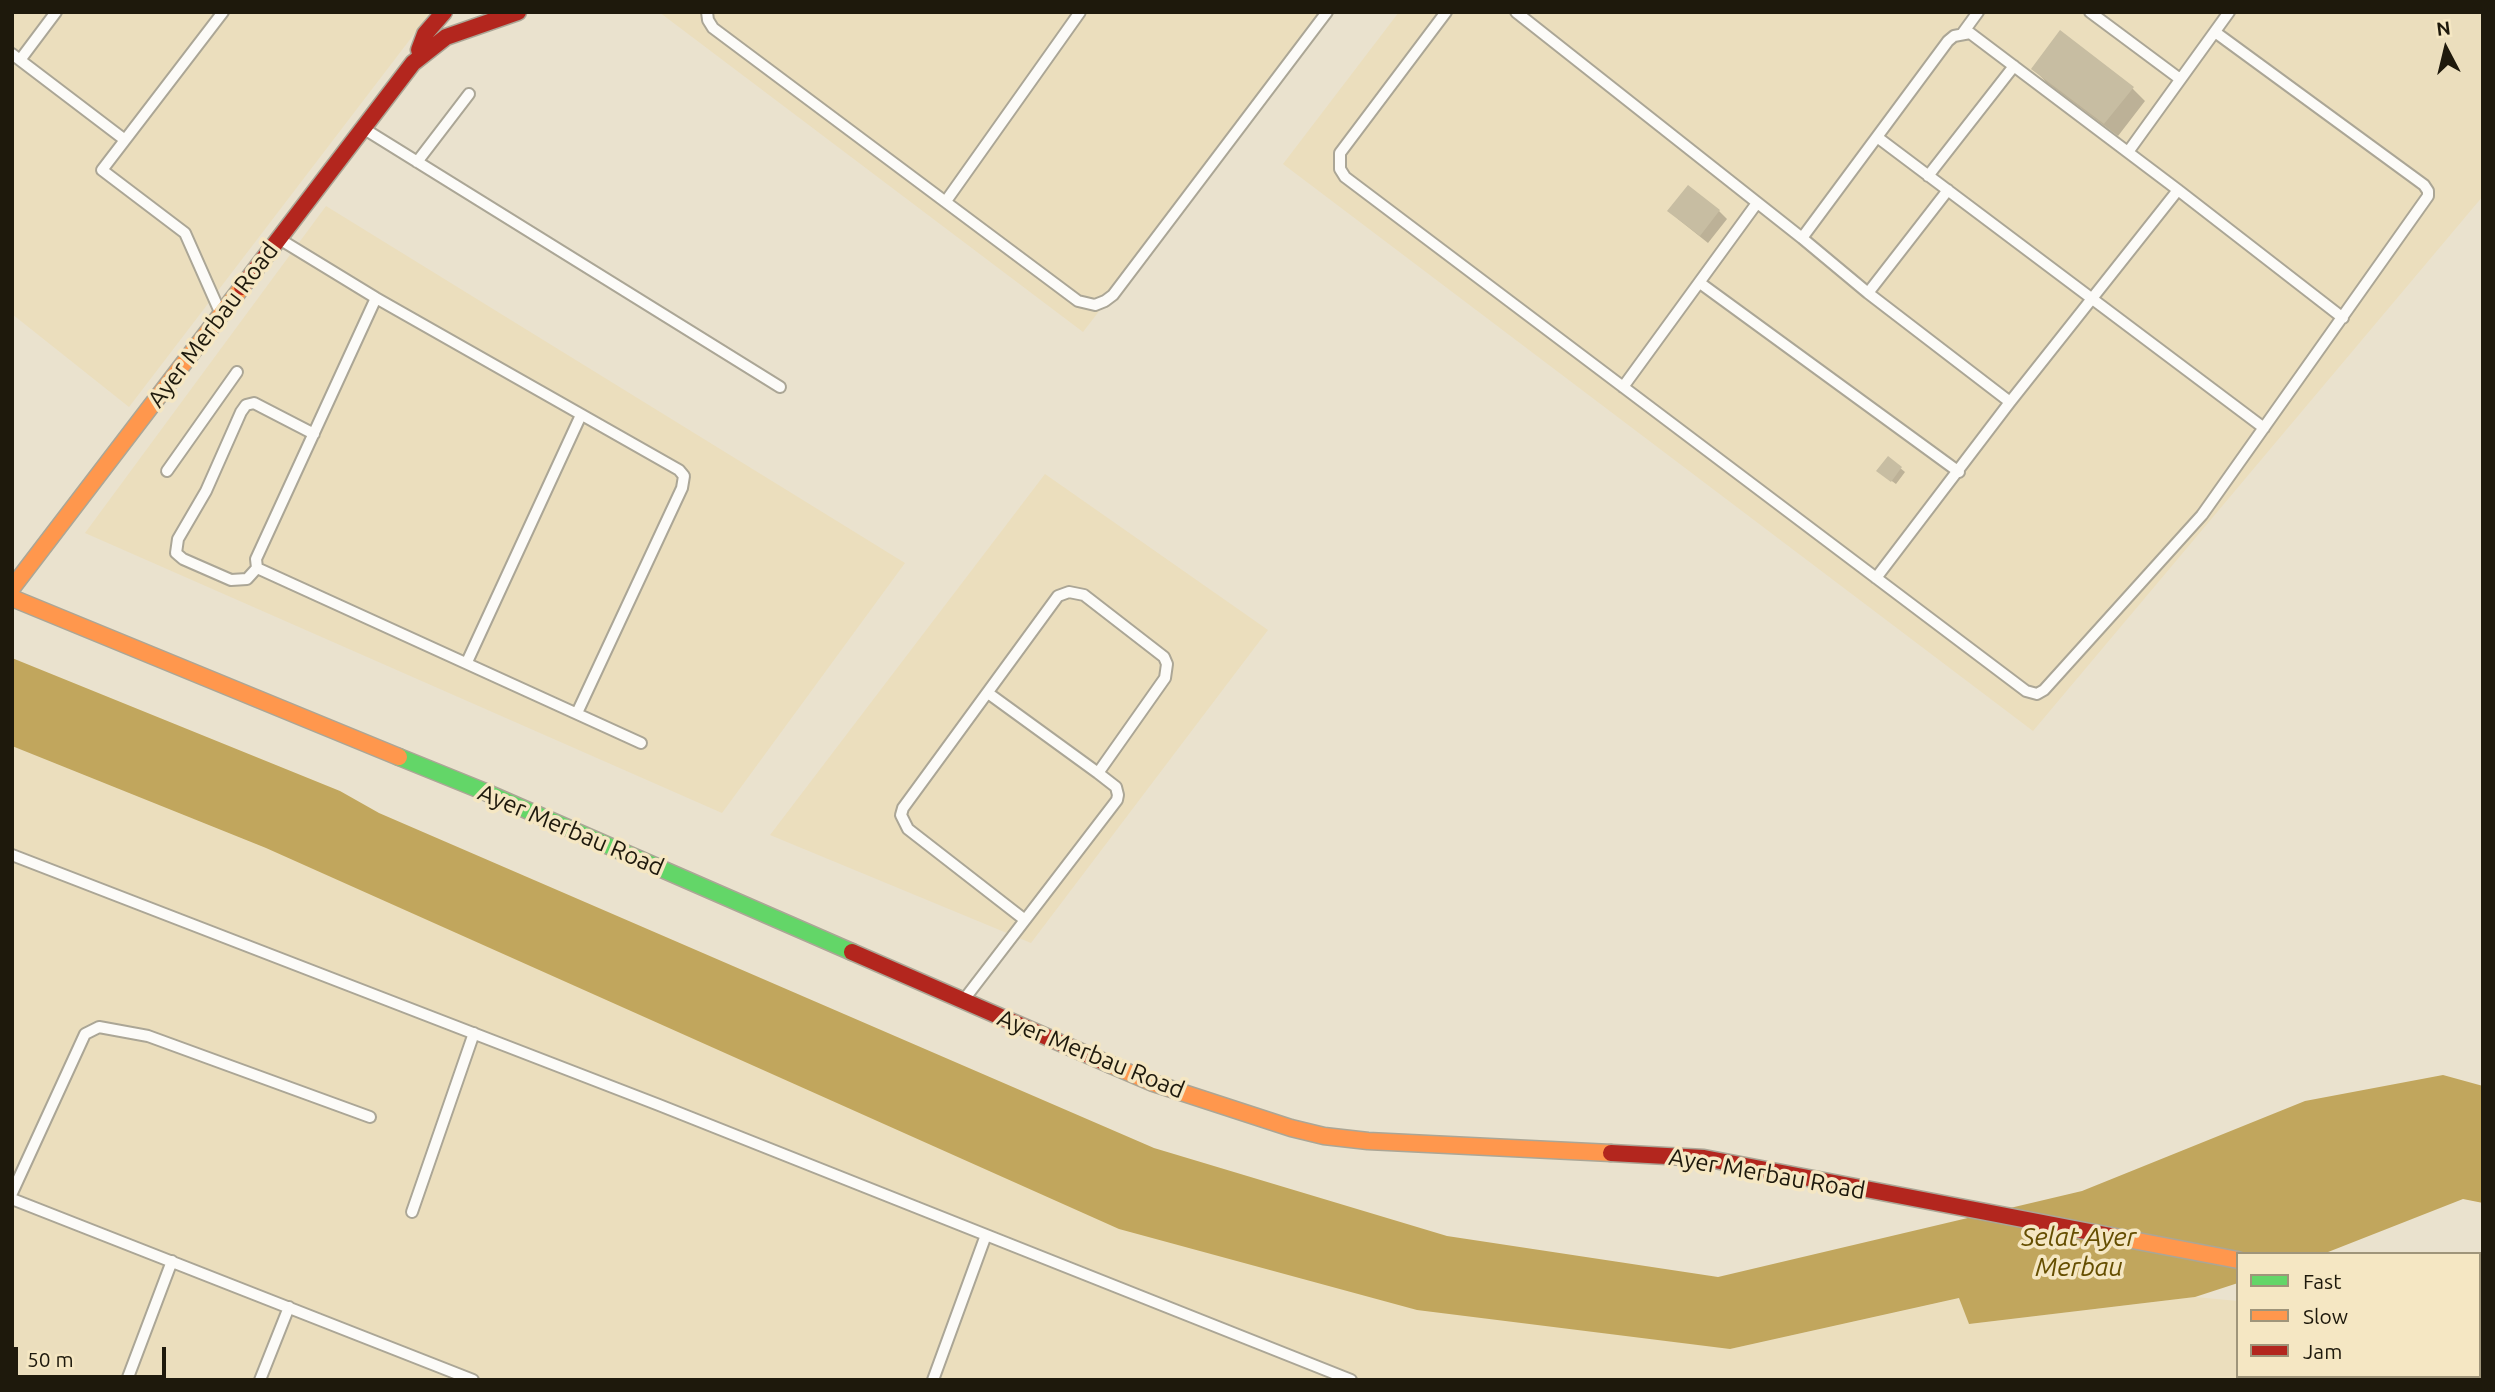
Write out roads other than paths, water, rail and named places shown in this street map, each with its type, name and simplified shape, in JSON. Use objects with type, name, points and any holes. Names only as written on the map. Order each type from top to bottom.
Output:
[{"type":"street","name":"Ayer Merbau Road","points":[[413,63],[425,34],[444,12]]},
{"type":"street","name":"Ayer Merbau Road","points":[[12,588],[413,63],[446,37],[518,12]]},
{"type":"street","name":"Ayer Merbau Road","points":[[12,597],[483,791],[1153,1083],[1291,1128],[1324,1136],[1368,1141],[1704,1158],[2236,1261]]},
{"type":"lane","points":[[57,12],[16,57],[125,140]]},
{"type":"lane","points":[[220,313],[185,233],[102,170],[223,12]]},
{"type":"lane","points":[[707,12],[713,28],[1078,301],[1095,305],[1113,295],[1327,12]]},
{"type":"lane","points":[[946,201],[1080,12]]},
{"type":"lane","points":[[1446,12],[1340,153],[1340,169],[1345,177],[2026,691],[2041,693],[2202,516],[2425,203],[2428,191],[2424,185],[2215,32]]},
{"type":"lane","points":[[1516,12],[1868,293],[2010,402]]},
{"type":"lane","points":[[1962,34],[1978,12]]},
{"type":"lane","points":[[2090,12],[2180,79]]},
{"type":"lane","points":[[2128,152],[2229,12]]},
{"type":"lane","points":[[1802,238],[1948,41],[1970,33],[2343,318]]},
{"type":"lane","points":[[1928,176],[2014,66]]},
{"type":"lane","points":[[417,162],[469,94]]},
{"type":"lane","points":[[363,128],[780,387]]},
{"type":"lane","points":[[1877,137],[2264,428]]},
{"type":"lane","points":[[1868,293],[1948,190]]},
{"type":"lane","points":[[1876,578],[2010,402],[2178,190]]},
{"type":"lane","points":[[1623,387],[1757,203]]},
{"type":"lane","points":[[279,239],[376,298],[678,470],[684,476],[685,482],[577,713]]},
{"type":"lane","points":[[1700,283],[1959,471]]},
{"type":"lane","points":[[314,434],[254,403],[246,405],[206,491],[176,544],[176,553],[183,559],[231,580],[247,579],[257,568],[256,559],[314,434],[376,298]]},
{"type":"lane","points":[[167,471],[237,372]]},
{"type":"lane","points":[[467,662],[582,415]]},
{"type":"lane","points":[[257,568],[641,743]]},
{"type":"lane","points":[[1025,920],[908,829],[901,815],[903,808],[1058,596],[1069,592],[1084,595],[1164,657],[1167,664],[1165,678],[1098,772]]},
{"type":"lane","points":[[963,1001],[1117,800],[1116,787],[1098,772],[988,693]]},
{"type":"lane","points":[[12,855],[474,1033],[1351,1380]]},
{"type":"lane","points":[[12,1193],[85,1034],[99,1027],[148,1036],[370,1117]]},
{"type":"lane","points":[[412,1212],[474,1033]]},
{"type":"lane","points":[[12,1199],[473,1380]]},
{"type":"lane","points":[[933,1380],[986,1235]]},
{"type":"lane","points":[[127,1380],[172,1261]]},
{"type":"lane","points":[[260,1380],[289,1307]]},
{"type":"water","name":"Selat Ayer Merbau","points":[[12,658],[340,791],[379,813],[1154,1148],[1447,1236],[1718,1277],[2082,1191],[2305,1101],[2443,1075],[2483,1086],[2483,1203],[2463,1199],[2328,1252],[2236,1252],[2236,1284],[2195,1297],[1969,1324],[1959,1298],[1730,1349],[1417,1310],[1119,1229],[266,848],[12,746]]}]
